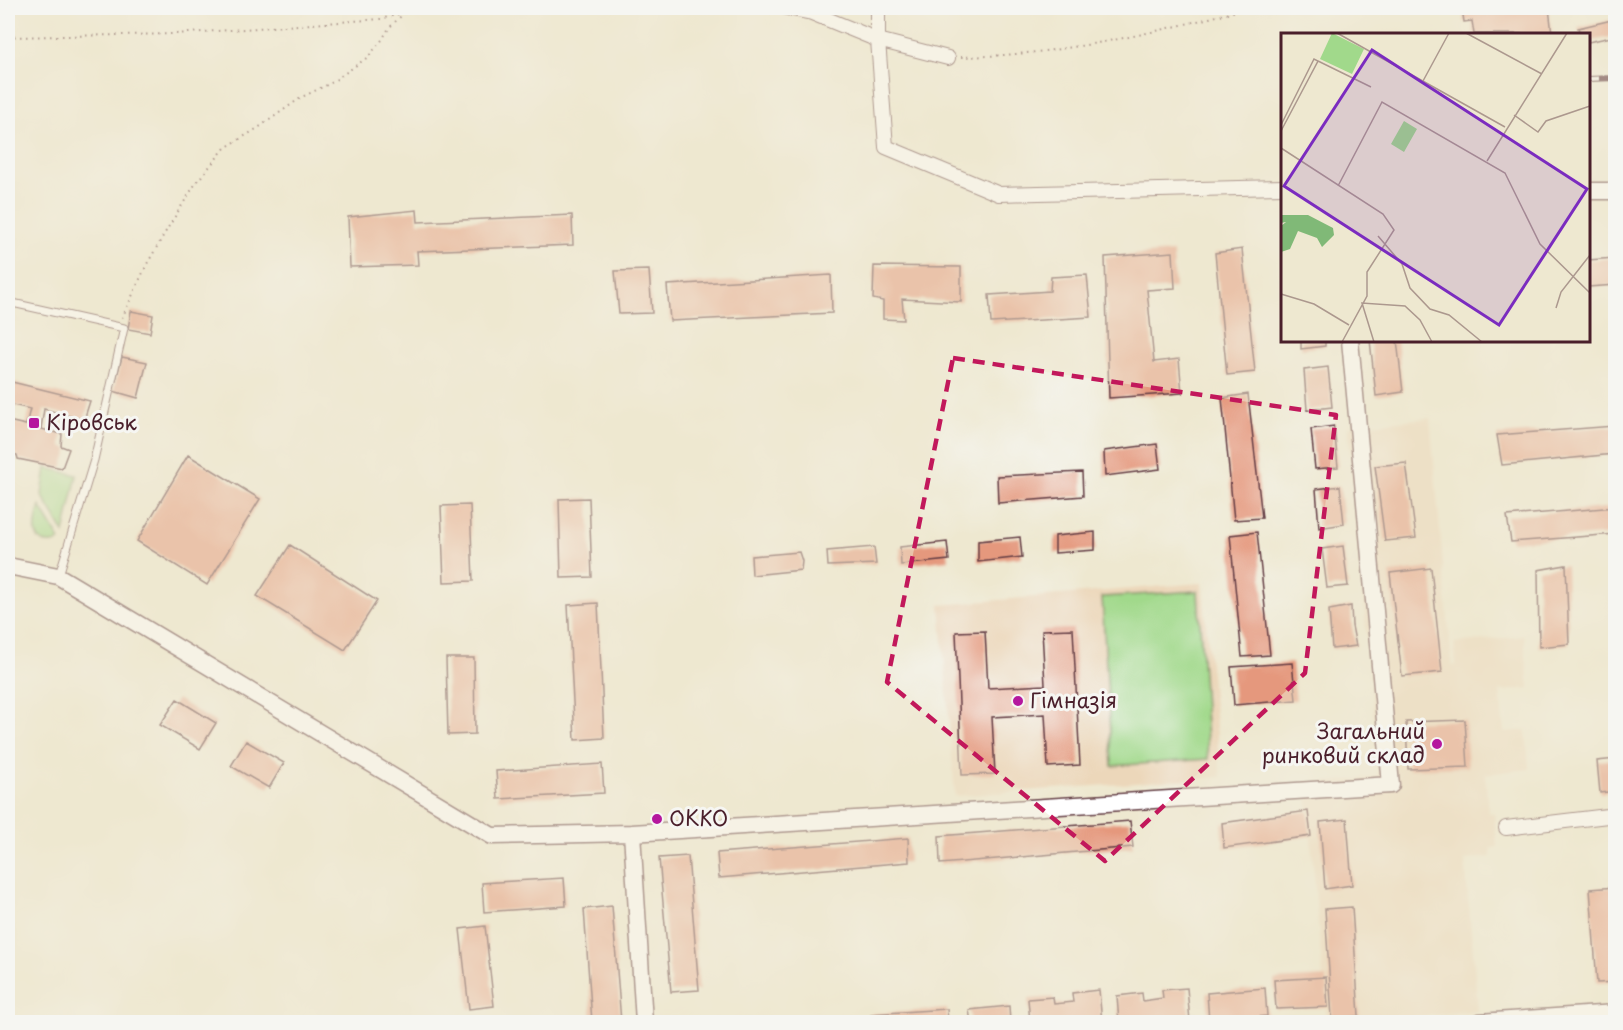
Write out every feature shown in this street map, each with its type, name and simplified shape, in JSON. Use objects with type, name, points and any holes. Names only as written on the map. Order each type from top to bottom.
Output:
[{"type":"street","points":[[787,8],[812,13],[878,40],[948,58]]},
{"type":"street","points":[[878,8],[878,40],[886,147],[999,194],[1281,187]]},
{"type":"street","points":[[1590,191],[1616,191]]},
{"type":"street","points":[[8,566],[58,576],[492,836],[632,833],[1391,785],[1350,342]]},
{"type":"street","points":[[1506,828],[1616,815]]},
{"type":"street","points":[[632,833],[644,1023]]},
{"type":"street","points":[[1479,1023],[1616,1013]]},
{"type":"lane","points":[[8,302],[124,328],[94,460],[58,576]]},
{"type":"path","points":[[118,327],[147,264],[169,226],[196,183],[225,148],[302,97],[331,83],[368,57],[406,8]]},
{"type":"path","points":[[8,38],[175,34],[381,18],[420,8]]},
{"type":"path","points":[[948,58],[991,57],[1074,48],[1164,30],[1247,8]]},
{"type":"highlighted area","points":[[953,358],[1336,415],[1305,673],[1105,861],[887,682]]},
{"type":"shaded area","points":[[1430,418],[1452,666],[1456,665],[1454,643],[1524,636],[1529,688],[1500,691],[1504,732],[1526,730],[1529,769],[1485,774],[1488,813],[1494,813],[1497,847],[1490,848],[1491,857],[1465,860],[1478,1011],[1352,1022],[1327,1022],[1306,784],[1379,777],[1348,426]]},
{"type":"shaded area","points":[[1202,583],[1221,777],[955,796],[940,605]]},
{"type":"green space","points":[[46,468],[77,475],[64,533],[42,495]]},
{"type":"green space","points":[[40,506],[60,540],[57,542],[47,543],[38,538],[36,528]]},
{"type":"green space","points":[[1198,591],[1208,759],[1112,766],[1102,597]]},
{"type":"building","points":[[1462,8],[1487,8],[1488,14],[1549,8],[1552,33],[1474,33],[1472,21],[1464,22]]},
{"type":"building","points":[[1616,19],[1616,36],[1590,42],[1590,33],[1580,33],[1578,28]]},
{"type":"building","points":[[417,210],[418,222],[572,215],[573,245],[417,251],[418,265],[350,267],[348,217]]},
{"type":"building","points":[[1242,249],[1255,372],[1227,375],[1215,253]]},
{"type":"building","points":[[1173,252],[1175,288],[1147,290],[1154,362],[1179,359],[1182,393],[1109,398],[1105,257]]},
{"type":"building","points":[[1615,258],[1616,285],[1590,287],[1590,260]]},
{"type":"building","points":[[874,266],[961,267],[961,302],[902,299],[904,320],[883,319],[883,301],[873,299]]},
{"type":"building","points":[[649,270],[652,313],[619,314],[615,271]]},
{"type":"building","points":[[831,275],[832,313],[670,321],[667,285]]},
{"type":"building","points":[[1087,275],[1091,317],[991,323],[989,295],[1050,291],[1051,277]]},
{"type":"building","points":[[131,311],[153,315],[150,333],[128,329]]},
{"type":"building","points":[[1301,342],[1325,342],[1325,346],[1301,349]]},
{"type":"building","points":[[1370,342],[1397,342],[1403,392],[1376,396]]},
{"type":"building","points":[[122,357],[147,362],[138,398],[113,391]]},
{"type":"building","points":[[1328,367],[1332,407],[1307,410],[1304,370]]},
{"type":"building","name":"Кіровськ","points":[[8,381],[90,401],[84,420],[44,409],[41,429],[62,434],[61,446],[69,449],[62,468],[18,459],[17,455],[8,452],[8,421],[26,425],[30,409],[8,404]]},
{"type":"building","points":[[1248,394],[1262,518],[1234,520],[1222,398]]},
{"type":"building","points":[[1334,426],[1338,467],[1315,469],[1311,429]]},
{"type":"building","points":[[1614,426],[1614,454],[1502,465],[1497,435]]},
{"type":"building","points":[[1157,444],[1160,469],[1105,476],[1104,451]]},
{"type":"building","points":[[188,455],[260,499],[207,585],[137,541]]},
{"type":"building","points":[[1406,463],[1416,538],[1385,541],[1375,466]]},
{"type":"building","points":[[1082,472],[1083,496],[998,503],[997,476]]},
{"type":"building","points":[[1340,486],[1344,524],[1319,528],[1316,489]]},
{"type":"building","points":[[589,498],[592,577],[561,578],[559,499]]},
{"type":"building","points":[[470,505],[473,581],[444,582],[441,506]]},
{"type":"building","points":[[1616,507],[1616,534],[1511,542],[1507,516]]},
{"type":"building","points":[[1095,532],[1095,550],[1055,553],[1055,536]]},
{"type":"building","points":[[1257,532],[1270,655],[1242,657],[1230,535]]},
{"type":"building","points":[[1020,537],[1022,557],[978,562],[978,541]]},
{"type":"building","points":[[947,542],[949,560],[901,565],[900,547]]},
{"type":"building","points":[[290,545],[377,601],[345,650],[257,596]]},
{"type":"building","points":[[1343,546],[1348,586],[1327,588],[1322,549]]},
{"type":"building","points":[[874,547],[876,564],[828,566],[827,551]]},
{"type":"building","points":[[799,552],[802,561],[801,570],[752,575],[751,556]]},
{"type":"building","points":[[1566,565],[1569,644],[1539,647],[1538,570]]},
{"type":"building","points":[[1431,568],[1442,672],[1402,676],[1390,573]]},
{"type":"building","points":[[598,603],[604,738],[575,740],[568,605]]},
{"type":"building","points":[[1351,606],[1356,646],[1332,649],[1329,610]]},
{"type":"building","name":"Гімназія","points":[[1073,629],[1080,765],[1048,767],[1045,714],[992,717],[995,774],[962,775],[956,632],[985,631],[988,688],[1045,685],[1042,630]]},
{"type":"building","points":[[446,658],[474,658],[475,734],[448,735]]},
{"type":"building","points":[[1292,663],[1296,700],[1234,705],[1231,667]]},
{"type":"building","points":[[177,699],[216,723],[200,749],[160,725]]},
{"type":"building","name":"Загальний ринковий склад","points":[[1465,720],[1468,767],[1408,769],[1406,722]]},
{"type":"building","points":[[246,741],[284,763],[269,788],[231,766]]},
{"type":"building","points":[[1616,759],[1616,791],[1600,793],[1597,761]]},
{"type":"building","points":[[602,764],[604,793],[498,799],[496,771]]},
{"type":"building","points":[[1308,811],[1311,836],[1224,848],[1222,823]]},
{"type":"building","points":[[1347,819],[1352,885],[1325,889],[1320,822]]},
{"type":"building","points":[[1130,821],[1133,847],[940,864],[939,836]]},
{"type":"building","points":[[908,838],[909,862],[719,878],[717,853]]},
{"type":"building","points":[[688,856],[699,990],[671,992],[659,858]]},
{"type":"building","points":[[564,878],[566,906],[484,912],[482,883]]},
{"type":"building","points":[[1616,887],[1616,982],[1597,983],[1590,889]]},
{"type":"building","points":[[612,906],[621,1022],[592,1022],[584,909]]},
{"type":"building","points":[[1352,907],[1359,1016],[1332,1018],[1325,909]]},
{"type":"building","points":[[485,926],[494,1006],[469,1009],[460,929]]},
{"type":"building","points":[[1326,977],[1328,1007],[1276,1009],[1274,980]]},
{"type":"building","points":[[1187,988],[1190,1021],[1119,1022],[1117,996],[1142,993],[1143,1001],[1163,998],[1162,990]]},
{"type":"building","points":[[1265,988],[1267,1016],[1209,1021],[1207,993]]},
{"type":"building","points":[[1099,990],[1102,1022],[1030,1022],[1028,999],[1053,997],[1054,1004],[1073,1002],[1072,993]]},
{"type":"building","points":[[1009,1006],[1010,1022],[971,1022],[969,1010]]},
{"type":"building","points":[[947,1009],[948,1022],[872,1022],[871,1014]]},
{"type":"railway","points":[[1590,79],[1616,78]]},
{"type":"place","name":"Кіровськ","points":[[34,423]]},
{"type":"place","name":"Гімназія","points":[[1018,701]]},
{"type":"place","name":"Загальний ринковий склад","points":[[1437,744]]},
{"type":"place","name":"ОККО","points":[[657,819]]}]
